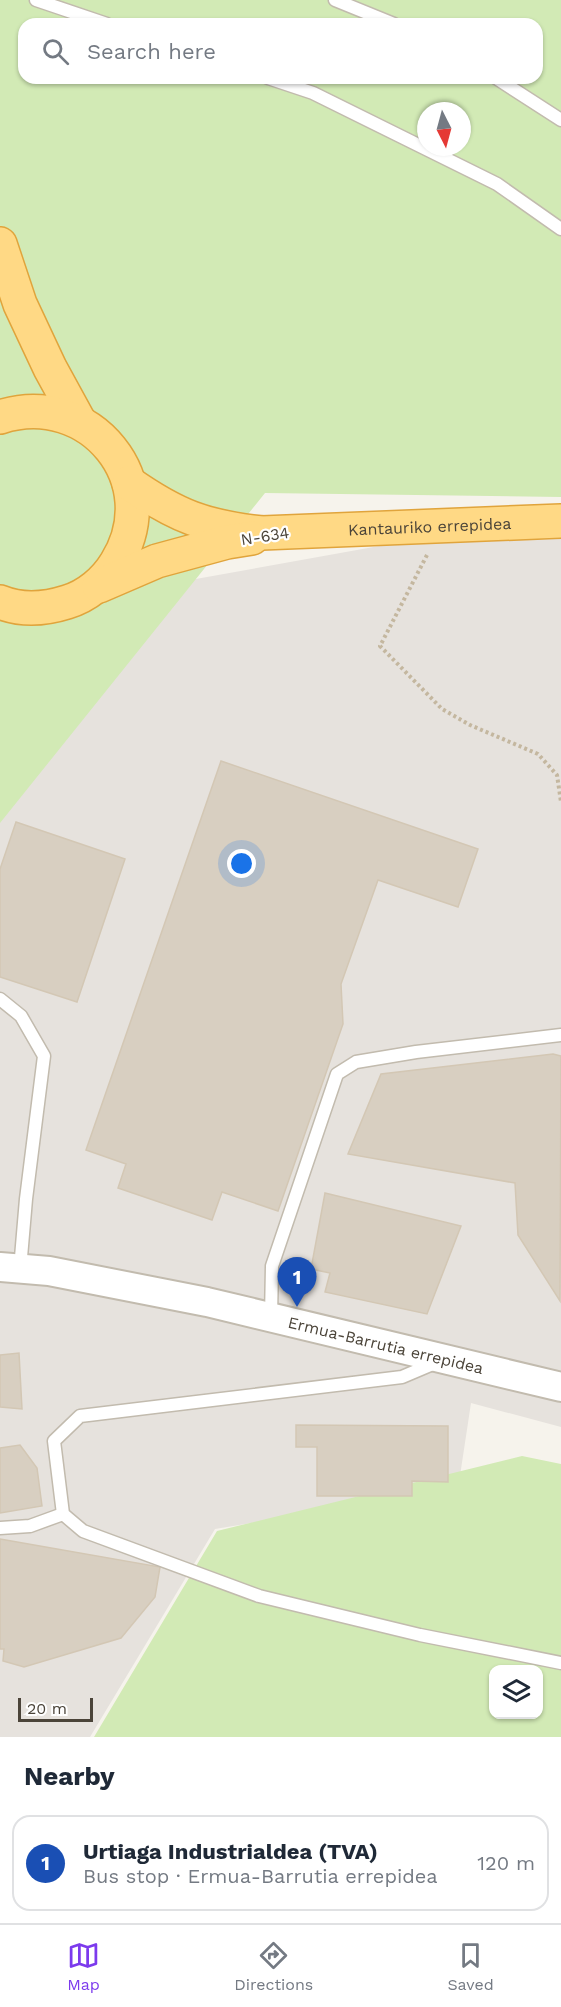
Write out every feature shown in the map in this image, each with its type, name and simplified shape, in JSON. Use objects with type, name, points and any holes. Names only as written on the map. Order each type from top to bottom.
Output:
[{"type":"highway","points":[[0,244],[20,304],[50,368],[80,422]]},
{"type":"highway","points":[[0,417],[18,411],[50,412],[80,422],[111,447],[122,464],[129,483],[133,506],[131,530],[123,552],[111,572],[94,588],[75,600],[54,606],[32,609],[0,602]]},
{"type":"highway","name":"N-634","points":[[129,483],[159,503],[191,519],[218,526],[262,532],[299,531]]},
{"type":"highway","name":"Kantauriko errepidea","points":[[299,531],[561,521]]},
{"type":"highway","name":"N-634","points":[[94,588],[158,561],[227,542],[299,531]]},
{"type":"street","name":"Ermua-Barrutia errepidea","points":[[10,1268],[49,1271],[207,1302],[561,1387]]},
{"type":"lane","points":[[36,0],[89,18]]},
{"type":"lane","points":[[335,0],[379,18]]},
{"type":"lane","points":[[286,84],[313,93],[497,184],[561,228]]},
{"type":"lane","points":[[505,84],[561,120]]},
{"type":"lane","points":[[0,999],[21,1016],[44,1056],[26,1199],[10,1268]]},
{"type":"lane","points":[[271,1318],[272,1266],[337,1074],[356,1062],[416,1052],[561,1035]]},
{"type":"lane","points":[[445,1359],[402,1377],[80,1416],[54,1441],[63,1514],[83,1531],[259,1596],[420,1635],[561,1663]]},
{"type":"lane","points":[[0,1528],[30,1526],[63,1514]]},
{"type":"path","points":[[443,525],[380,646],[442,709],[470,725],[538,754],[557,775],[561,802]]},
{"type":"shaded area","points":[[561,539],[561,1427],[471,1403],[458,1489],[215,1529],[90,1737],[0,1737],[0,813],[151,587],[407,541]]},
{"type":"green space","points":[[0,0],[561,0],[561,497],[265,493],[0,823]]},
{"type":"green space","points":[[522,1456],[561,1464],[561,1737],[94,1737],[217,1531]]},
{"type":"building","points":[[221,761],[478,849],[458,907],[378,880],[341,984],[343,1024],[278,1211],[222,1192],[212,1220],[118,1188],[126,1164],[86,1150]]},
{"type":"building","points":[[16,822],[125,859],[77,1002],[0,977],[0,869]]},
{"type":"building","points":[[553,1054],[561,1056],[560,1301],[518,1235],[515,1183],[348,1154],[381,1074]]},
{"type":"building","points":[[325,1193],[461,1226],[427,1314],[325,1292],[330,1273],[311,1269]]},
{"type":"building","points":[[19,1353],[22,1409],[0,1407],[0,1355]]},
{"type":"building","points":[[296,1425],[448,1426],[448,1482],[412,1481],[412,1496],[317,1496],[317,1447],[296,1447]]},
{"type":"building","points":[[20,1445],[37,1468],[42,1506],[0,1513],[0,1448]]},
{"type":"building","points":[[0,1539],[160,1567],[155,1597],[121,1638],[24,1667],[3,1661],[4,1649],[0,1649]]},
{"type":"place","name":"Urtiaga Industrialdea (TVA)","points":[[297,1307]]}]
